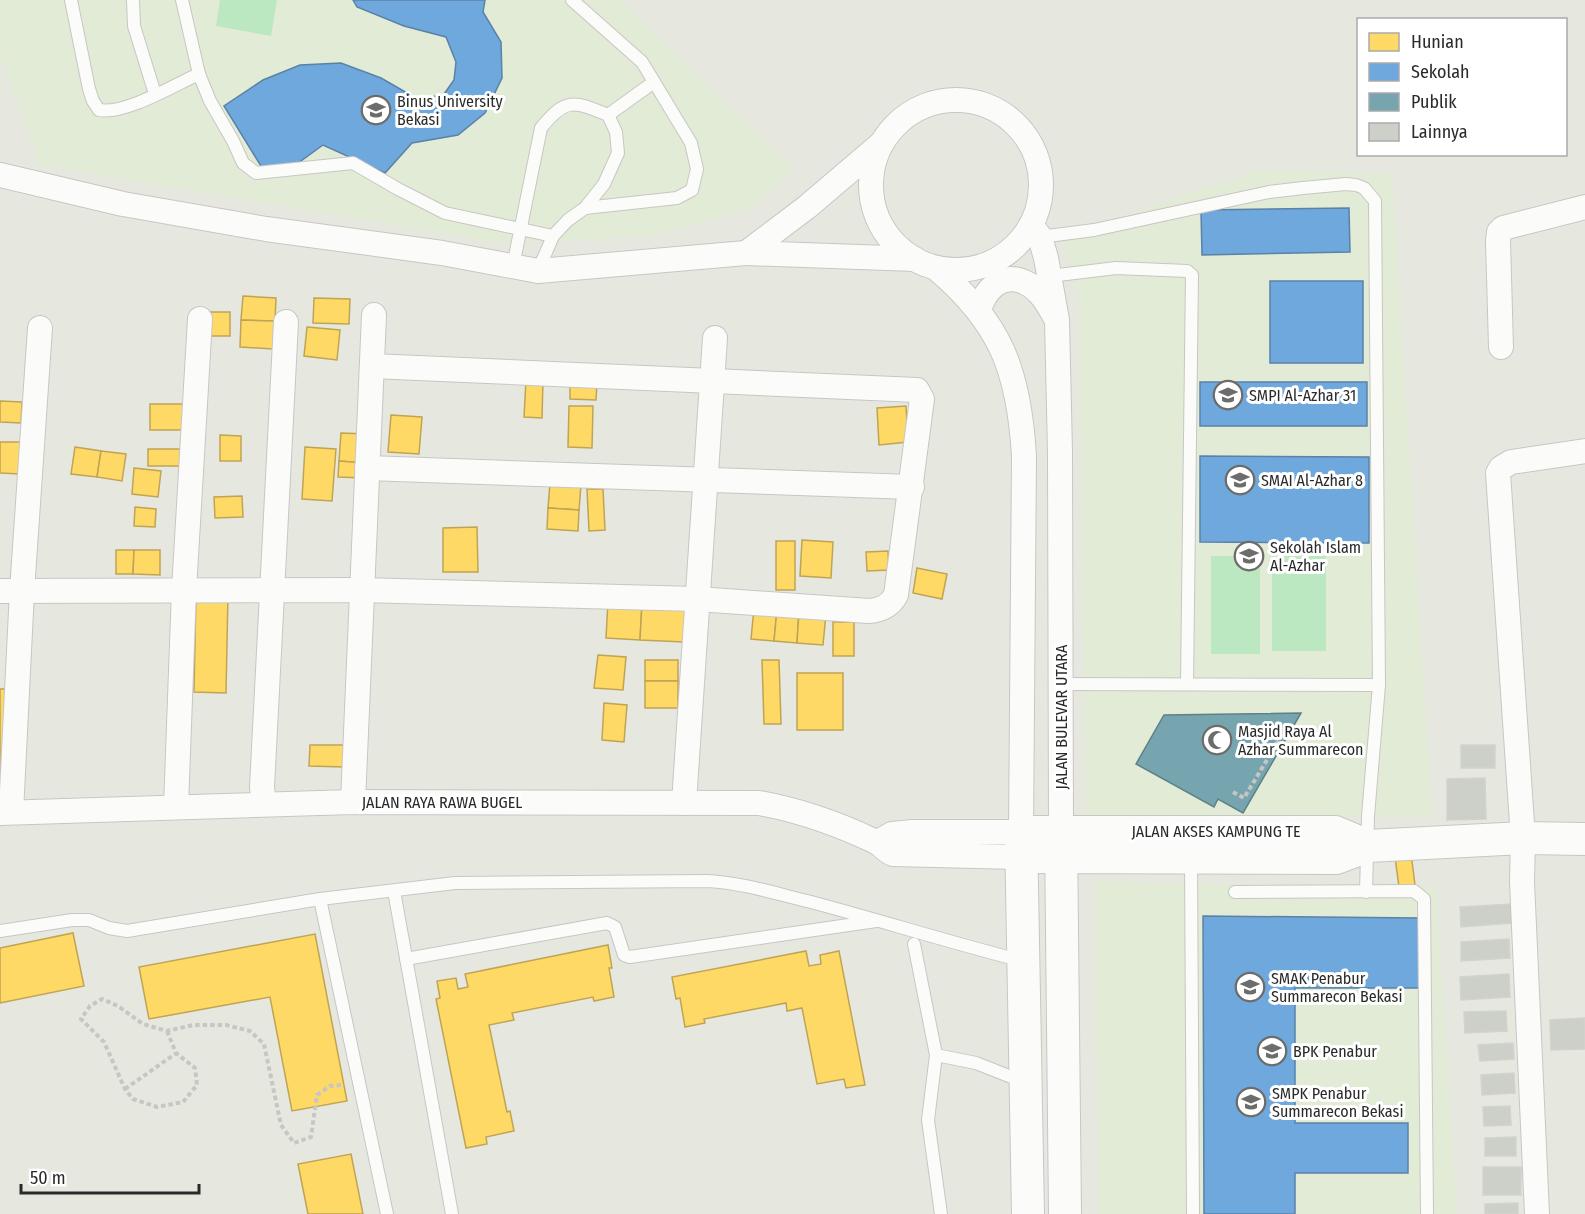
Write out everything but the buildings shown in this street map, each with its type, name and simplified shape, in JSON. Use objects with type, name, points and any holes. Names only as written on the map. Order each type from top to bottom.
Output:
[{"type":"street","points":[[0,175],[123,204],[266,229],[442,253],[538,271],[746,253],[925,263],[964,270],[991,263],[1036,231],[1041,190],[1040,171],[1035,153],[1026,137],[1014,123],[998,112],[963,101],[926,106],[909,115],[894,127],[883,142],[875,160],[872,198],[877,216],[886,233],[899,248],[925,263],[961,289],[979,310],[1003,350],[1020,407],[1024,468],[1022,844],[1028,1214]]},
{"type":"street","points":[[746,253],[807,207],[883,142]]},
{"type":"street","points":[[1501,347],[1499,232],[1503,228],[1585,207]]},
{"type":"street","name":"JALAN BULEVAR UTARA","points":[[1036,231],[1050,276],[1057,320],[1065,1214]]},
{"type":"street","points":[[979,310],[989,289],[998,283],[1017,281],[1024,282],[1034,289],[1057,320]]},
{"type":"street","points":[[353,801],[374,315]]},
{"type":"street","points":[[176,807],[184,590],[200,319]]},
{"type":"street","points":[[264,804],[262,787],[286,322]]},
{"type":"street","points":[[6,812],[11,591],[40,328]]},
{"type":"street","points":[[684,803],[715,338]]},
{"type":"street","points":[[11,591],[361,590],[697,599],[869,611],[885,606],[896,595],[922,399],[917,390],[372,366]]},
{"type":"street","points":[[1537,1214],[1522,882],[1523,838],[1498,473],[1511,462],[1585,451]]},
{"type":"street","points":[[367,468],[912,488]]},
{"type":"street","name":"JALAN RAYA RAWA BUGEL","points":[[6,812],[353,801],[759,803],[836,825],[878,842],[893,854],[1022,844],[1061,844]]},
{"type":"street","name":"JALAN AKSES KAMPUNG TE","points":[[1061,844],[1335,832],[1368,846]]},
{"type":"street","name":"JALAN AKSES KAMPUNG TE","points":[[1061,844],[1191,856],[1336,858],[1368,846],[1523,838],[1585,839]]},
{"type":"lane","points":[[71,0],[89,89],[99,110],[110,112],[125,108],[199,74]]},
{"type":"lane","points":[[133,0],[134,26],[155,94]]},
{"type":"lane","points":[[182,0],[199,74],[210,101],[243,163],[256,173],[353,163],[445,213],[553,236]]},
{"type":"lane","points":[[572,0],[642,62],[691,142],[697,170],[692,190],[677,198],[585,208]]},
{"type":"lane","points":[[608,115],[654,82]]},
{"type":"lane","points":[[513,266],[541,128],[554,112],[568,104],[585,105],[608,115],[616,132],[618,153],[604,184],[585,208],[568,220],[553,236],[538,271]]},
{"type":"lane","points":[[1036,231],[1094,230],[1269,192],[1346,184],[1360,186],[1376,203],[1379,685],[1368,816],[1366,892]]},
{"type":"lane","points":[[1050,276],[1116,268],[1187,271],[1192,275],[1187,684]]},
{"type":"lane","points":[[1061,684],[1379,685]]},
{"type":"lane","points":[[1191,856],[1193,1214]]},
{"type":"lane","points":[[0,931],[72,920],[89,920],[109,928],[127,931],[320,899],[455,883],[725,882],[745,885],[1024,961]]},
{"type":"lane","points":[[394,891],[452,1214]]},
{"type":"lane","points":[[1234,892],[1414,891],[1425,902],[1427,1214]]},
{"type":"lane","points":[[320,899],[387,1214]]},
{"type":"lane","points":[[406,958],[607,923],[615,927],[624,955],[630,957],[881,921]]},
{"type":"lane","points":[[914,944],[936,1055],[928,1120],[941,1214]]},
{"type":"lane","points":[[936,1055],[976,1063],[1025,1082]]},
{"type":"path","points":[[1233,792],[1244,798],[1288,725]]},
{"type":"path","points":[[166,1030],[176,1053],[195,1068],[197,1085],[183,1102],[158,1107],[133,1099],[125,1089],[104,1042],[81,1019],[90,1006],[102,999],[118,1006],[143,1024],[166,1030],[193,1025],[226,1025],[250,1030],[264,1044],[281,1125],[294,1143],[311,1137],[317,1095],[330,1086],[358,1083]]},
{"type":"path","points":[[125,1089],[176,1053]]},
{"type":"shaded area","name":"Binus University Bekasi","points":[[0,0],[620,0],[795,170],[749,209],[651,236],[505,244],[40,165],[0,54]]},
{"type":"shaded area","name":"Sekolah Islam Al-Azhar","points":[[1257,170],[1392,174],[1432,817],[1086,815],[1079,298],[1064,237]]},
{"type":"shaded area","name":"BPK Penabur","points":[[1095,881],[1436,888],[1457,1214],[1099,1214]]},
{"type":"green space","points":[[220,0],[277,0],[271,36],[216,26]]},
{"type":"green space","points":[[1211,556],[1260,556],[1260,654],[1211,654]]},
{"type":"green space","points":[[1272,556],[1326,556],[1326,651],[1272,651]]},
{"type":"place","name":"Binus University Bekasi","points":[[376,110]]},
{"type":"place","name":"SMPI Al-Azhar 31","points":[[1228,395]]},
{"type":"place","name":"SMAI Al-Azhar 8","points":[[1240,480]]},
{"type":"place","name":"Sekolah Islam Al-Azhar","points":[[1249,556]]},
{"type":"place","name":"Masjid Raya Al Azhar Summarecon","points":[[1217,740]]},
{"type":"place","name":"SMAK Penabur Summarecon Bekasi","points":[[1250,987]]},
{"type":"place","name":"BPK Penabur","points":[[1272,1051]]},
{"type":"place","name":"SMPK Penabur Summarecon Bekasi","points":[[1251,1102]]}]
